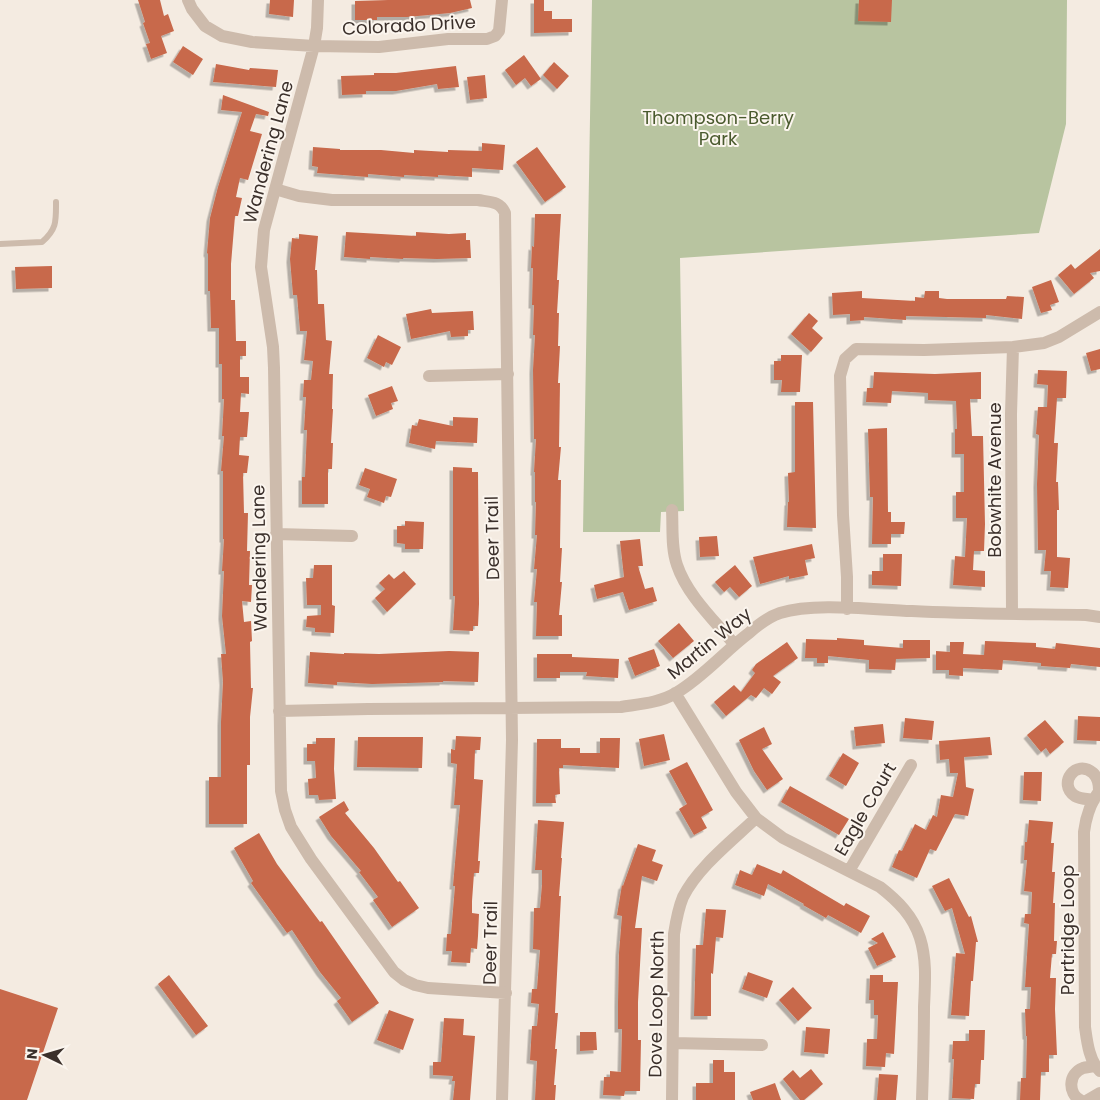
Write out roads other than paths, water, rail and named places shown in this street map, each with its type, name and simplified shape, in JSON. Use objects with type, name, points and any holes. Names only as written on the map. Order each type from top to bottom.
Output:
[{"type":"street","name":"Colorado Drive","points":[[188,0],[192,10],[205,26],[222,36],[252,42],[314,46],[379,47],[448,39],[487,39],[495,36],[500,27],[502,0]]},
{"type":"street","name":"Wandering Lane","points":[[318,0],[314,46],[264,230],[261,267],[274,361],[280,791],[291,827],[394,972],[415,986],[506,993]]},
{"type":"street","name":"Deer Trail","points":[[275,190],[299,196],[332,200],[478,200],[495,202],[502,206],[506,219],[512,708],[502,1100]]},
{"type":"street","points":[[847,608],[839,400],[840,376],[845,359],[856,349],[924,350],[1013,347],[1044,343],[1059,337],[1100,312]]},
{"type":"street","name":"Bobwhite Avenue","points":[[1012,613],[1011,414],[1013,347]]},
{"type":"street","points":[[429,376],[508,374]]},
{"type":"street","points":[[672,510],[674,554],[682,577],[696,598],[734,644]]},
{"type":"street","points":[[276,534],[352,536]]},
{"type":"street","name":"Martin Way","points":[[279,711],[621,707],[654,702],[675,694],[696,679],[734,644],[764,621],[779,614],[810,608],[1100,617]]},
{"type":"street","points":[[675,694],[736,792],[756,818],[783,838],[880,887],[904,909],[920,937],[924,953],[922,1100]]},
{"type":"street","name":"Eagle Court","points":[[849,871],[911,765]]},
{"type":"street","name":"Partridge Loop","points":[[1097,1068],[1087,1042],[1085,1027],[1084,832],[1086,819],[1098,793]]},
{"type":"street","name":"Dove Loop North","points":[[672,1100],[674,934],[677,915],[683,897],[692,882],[756,818]]},
{"type":"street","points":[[673,1043],[762,1045]]},
{"type":"street","points":[[1080,1100],[1075,1097],[1072,1091],[1073,1077],[1084,1067],[1097,1068]]},
{"type":"street","points":[[1088,1100],[1100,1092]]},
{"type":"lane","points":[[0,244],[42,242],[49,236],[56,224],[56,202]]},
{"type":"park label","name":"Thompson-Berry Park","points":[[718,127]]}]
